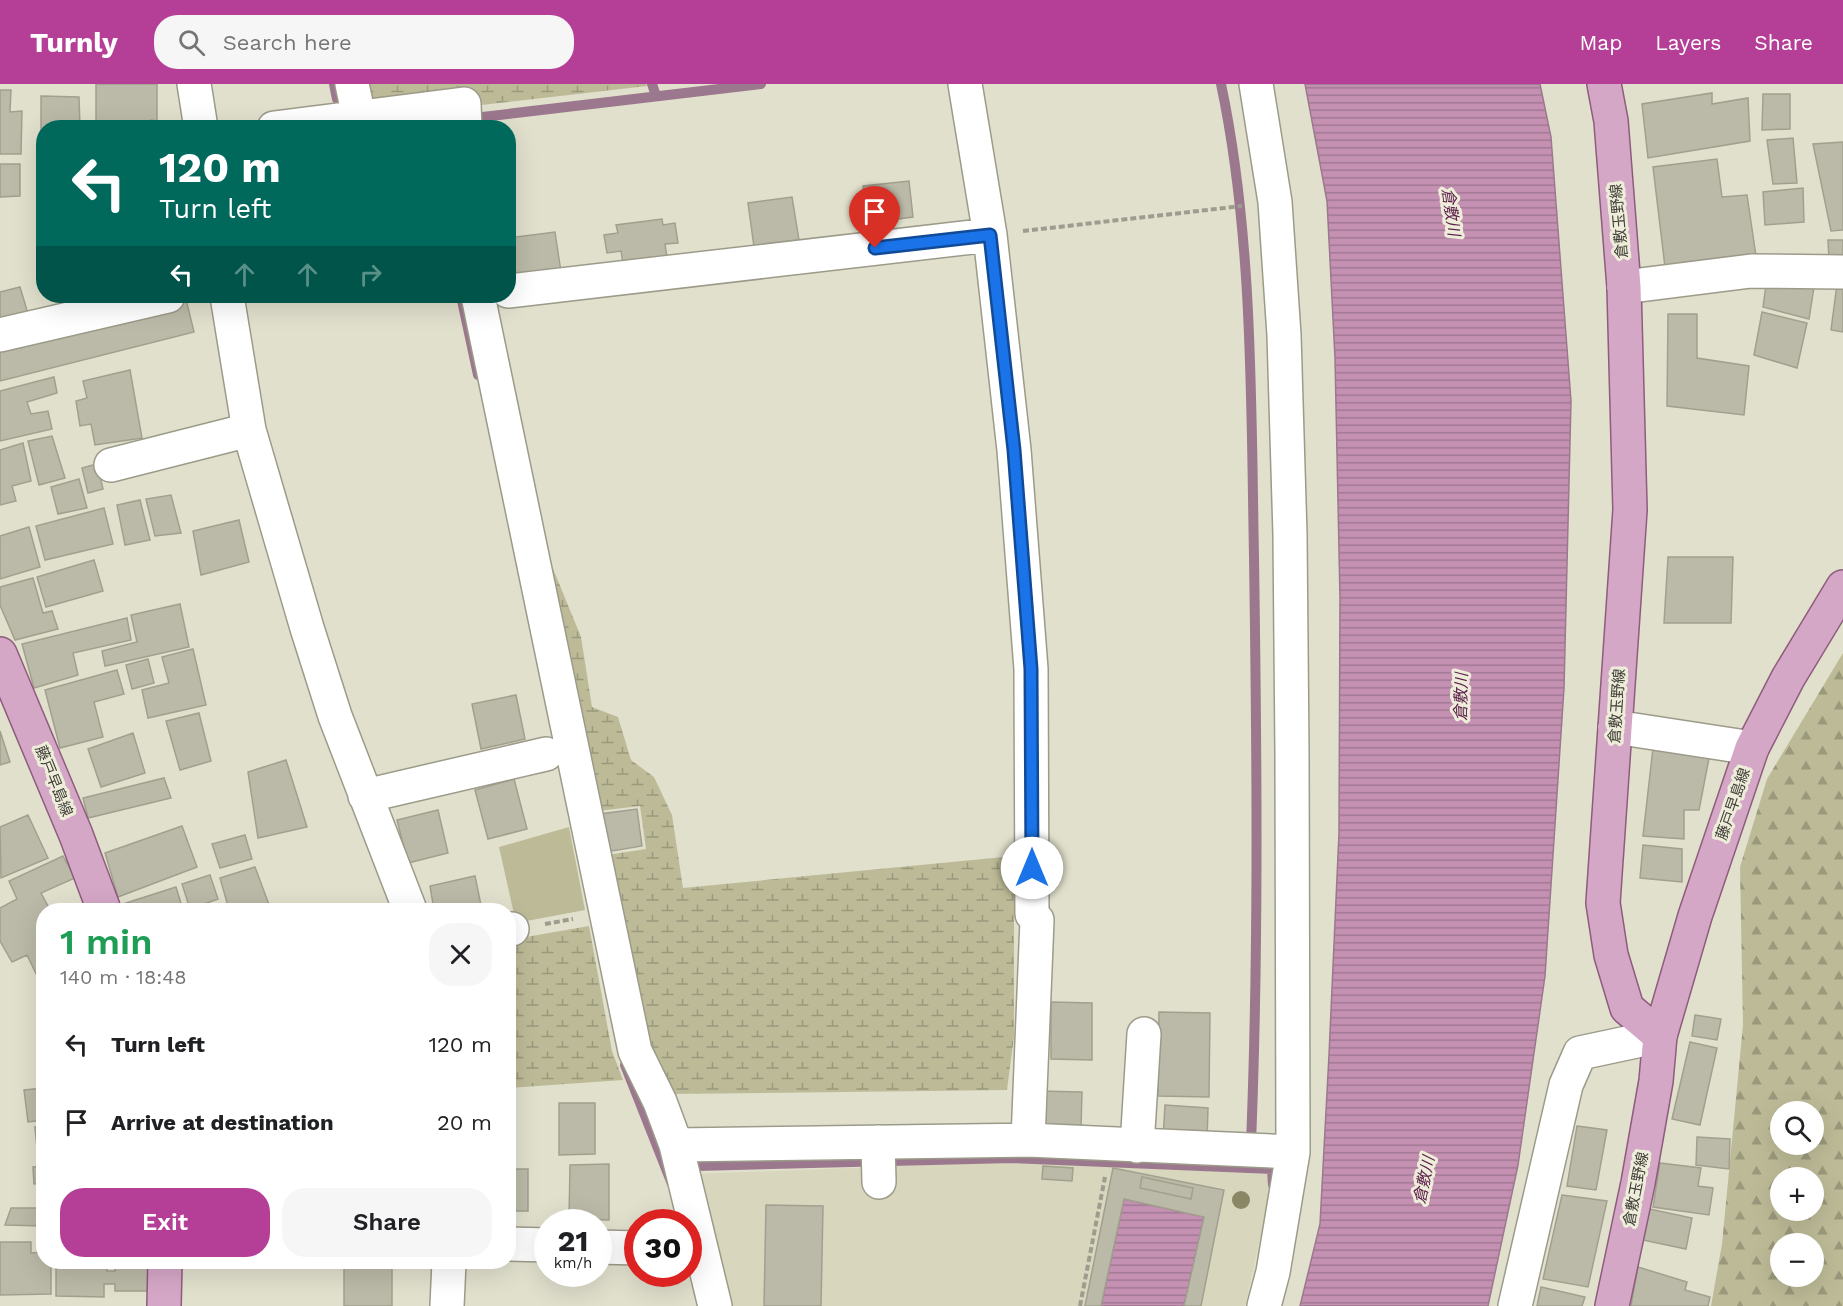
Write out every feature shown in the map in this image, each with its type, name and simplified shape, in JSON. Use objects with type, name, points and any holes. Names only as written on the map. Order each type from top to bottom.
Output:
[{"type":"main road","name":"倉敷玉野線","points":[[1604,84],[1611,121],[1624,287],[1630,510],[1603,903],[1611,955],[1627,1008],[1660,1036],[1656,1082],[1638,1183],[1612,1306]]},
{"type":"main road","name":"藤戸早島線","points":[[1660,1036],[1695,916],[1752,748],[1788,678],[1843,587]]},
{"type":"main road","name":"藤戸早島線","points":[[0,654],[76,835],[101,903]]},
{"type":"main road","points":[[164,1306],[165,1269]]},
{"type":"street","points":[[194,84],[200,120]]},
{"type":"street","points":[[352,84],[359,117]]},
{"type":"street","points":[[965,84],[979,236],[1014,450],[1031,669],[1032,914],[1037,920],[1028,1140]]},
{"type":"street","points":[[1256,84],[1275,202],[1284,335],[1290,546],[1293,1152],[1276,1261],[1264,1306]]},
{"type":"street","points":[[336,120],[464,104],[465,120]]},
{"type":"street","points":[[516,290],[979,236]]},
{"type":"street","points":[[1624,287],[1751,271],[1843,272]]},
{"type":"street","points":[[0,334],[137,303]]},
{"type":"street","points":[[228,303],[249,430],[307,628],[364,796],[407,903]]},
{"type":"street","points":[[479,303],[635,1051],[660,1101],[676,1145],[715,1306]]},
{"type":"street","points":[[111,465],[249,430]]},
{"type":"street","points":[[1615,727],[1752,748]]},
{"type":"street","points":[[364,796],[546,754]]},
{"type":"street","points":[[1137,1146],[1144,1034]]},
{"type":"street","points":[[1515,1306],[1566,1085],[1580,1053],[1660,1036]]},
{"type":"street","points":[[676,1145],[878,1163],[1028,1140],[1293,1152]]},
{"type":"street","points":[[516,1244],[534,1245]]},
{"type":"street","points":[[447,1306],[449,1269]]},
{"type":"path","points":[[979,236],[1235,207]]},
{"type":"path","points":[[516,928],[576,919]]},
{"type":"path","points":[[1080,1306],[1106,1172]]},
{"type":"shaded area","points":[[1003,1162],[1269,1174],[1270,1195],[1245,1306],[1201,1306],[1224,1190],[1113,1168],[1085,1306],[821,1306],[823,1206],[767,1205],[764,1306],[731,1306],[695,1174]],"holes":[[[1043,1166],[1073,1168],[1072,1181],[1042,1179]]]},
{"type":"green space","points":[[364,84],[646,84],[647,86],[473,106],[368,103]]},
{"type":"green space","points":[[543,544],[581,637],[592,707],[618,717],[631,760],[654,777],[672,815],[683,888],[1014,856],[1014,1037],[1007,1090],[669,1094],[660,1087],[607,855],[646,849],[640,806],[598,811]]},
{"type":"green space","points":[[1843,653],[1843,1306],[1711,1306],[1722,1244],[1743,1025],[1740,867],[1767,779]]},
{"type":"green space","points":[[569,827],[585,910],[516,923],[516,903],[512,903],[499,847]]},
{"type":"green space","points":[[589,926],[612,1051],[623,1080],[516,1088],[516,939]]},
{"type":"water","name":"倉敷川","points":[[1305,84],[1540,84],[1551,137],[1571,401],[1564,688],[1545,976],[1518,1165],[1488,1306],[1300,1306],[1320,1224],[1339,833],[1340,598],[1335,358],[1327,201]]},
{"type":"water","points":[[1124,1199],[1204,1217],[1184,1306],[1101,1306]]},
{"type":"building","points":[[96,84],[157,84],[157,120],[96,120]]},
{"type":"building","points":[[0,90],[11,90],[10,112],[22,111],[21,154],[0,154]]},
{"type":"building","points":[[1712,93],[1712,104],[1748,98],[1750,141],[1648,158],[1642,104]]},
{"type":"building","points":[[1763,94],[1790,94],[1790,129],[1762,130]]},
{"type":"building","points":[[41,96],[79,97],[80,120],[41,120]]},
{"type":"building","points":[[1793,138],[1797,183],[1773,184],[1767,140]]},
{"type":"building","points":[[1843,142],[1843,230],[1831,231],[1813,144]]},
{"type":"building","points":[[1717,159],[1722,197],[1747,195],[1756,256],[1665,267],[1653,167]]},
{"type":"building","points":[[0,164],[20,164],[20,196],[0,197]]},
{"type":"building","points":[[909,181],[913,217],[867,223],[863,186]]},
{"type":"building","points":[[1803,188],[1804,222],[1765,225],[1763,192]]},
{"type":"building","points":[[792,197],[799,240],[754,247],[748,203]]},
{"type":"building","points":[[662,219],[663,225],[675,223],[678,243],[665,244],[667,258],[623,264],[621,251],[607,253],[604,235],[618,233],[616,225]]},
{"type":"building","points":[[555,232],[561,272],[516,279],[516,237]]},
{"type":"building","points":[[1828,240],[1843,240],[1843,260],[1829,260]]},
{"type":"building","points":[[1838,277],[1843,278],[1843,332],[1831,330]]},
{"type":"building","points":[[1767,278],[1814,287],[1809,319],[1763,307]]},
{"type":"building","points":[[20,287],[29,317],[0,324],[0,292]]},
{"type":"building","points":[[170,303],[187,303],[194,332],[0,381],[0,347]]},
{"type":"building","points":[[1762,312],[1807,323],[1797,368],[1754,355]]},
{"type":"building","points":[[1668,314],[1697,314],[1697,358],[1749,366],[1744,415],[1667,406]]},
{"type":"building","points":[[130,370],[142,438],[95,445],[91,424],[80,426],[76,401],[87,398],[83,381]]},
{"type":"building","points":[[54,377],[57,393],[27,402],[31,414],[48,411],[52,429],[0,441],[0,391]]},
{"type":"building","points":[[52,436],[65,478],[39,485],[28,441]]},
{"type":"building","points":[[23,443],[31,481],[12,486],[16,501],[0,505],[0,450]]},
{"type":"building","points":[[97,464],[103,489],[88,493],[82,468]]},
{"type":"building","points":[[79,479],[87,508],[58,514],[51,487]]},
{"type":"building","points":[[171,495],[181,533],[155,536],[146,499]]},
{"type":"building","points":[[140,500],[150,540],[125,545],[117,505]]},
{"type":"building","points":[[104,508],[113,544],[45,560],[36,526]]},
{"type":"building","points":[[239,520],[249,562],[201,575],[193,531]]},
{"type":"building","points":[[29,527],[40,567],[0,579],[0,536]]},
{"type":"building","points":[[1668,557],[1733,557],[1731,623],[1664,623]]},
{"type":"building","points":[[94,560],[103,591],[46,607],[37,577]]},
{"type":"building","points":[[33,578],[43,613],[52,611],[58,629],[15,640],[0,605],[0,587]]},
{"type":"building","points":[[180,604],[189,647],[105,666],[102,651],[137,642],[131,615]]},
{"type":"building","points":[[127,618],[131,640],[73,653],[78,675],[34,688],[22,644]]},
{"type":"building","points":[[193,649],[206,705],[148,718],[142,690],[169,683],[162,657]]},
{"type":"building","points":[[148,659],[154,683],[132,689],[126,665]]},
{"type":"building","points":[[117,670],[124,694],[94,702],[103,737],[60,748],[45,690]]},
{"type":"building","points":[[516,695],[525,739],[481,749],[472,704]]},
{"type":"building","points":[[199,713],[211,761],[180,770],[166,721]]},
{"type":"building","points":[[0,731],[10,762],[0,765]]},
{"type":"building","points":[[133,733],[145,773],[101,787],[88,749]]},
{"type":"building","points":[[1653,748],[1710,753],[1699,810],[1684,810],[1684,839],[1643,836]]},
{"type":"building","points":[[286,760],[307,827],[258,838],[248,772]]},
{"type":"building","points":[[164,778],[171,798],[88,818],[83,798]]},
{"type":"building","points":[[514,779],[527,829],[488,839],[475,790]]},
{"type":"building","points":[[637,809],[642,846],[606,852],[600,814]]},
{"type":"building","points":[[438,810],[448,853],[408,863],[397,820]]},
{"type":"building","points":[[28,815],[48,858],[1,878],[0,827]]},
{"type":"building","points":[[182,826],[197,867],[118,897],[105,853]]},
{"type":"building","points":[[245,835],[252,859],[220,868],[212,844]]},
{"type":"building","points":[[1643,845],[1682,849],[1682,882],[1640,878]]},
{"type":"building","points":[[63,856],[75,878],[41,893],[46,903],[36,903],[36,974],[27,955],[12,962],[0,941],[0,908],[17,899],[9,881]]},
{"type":"building","points":[[255,867],[268,903],[227,903],[220,878]]},
{"type":"building","points":[[210,875],[218,899],[207,903],[188,903],[182,884]]},
{"type":"building","points":[[475,876],[481,903],[433,903],[430,886]]},
{"type":"building","points":[[176,887],[181,903],[126,903]]},
{"type":"building","points":[[1051,1002],[1092,1003],[1092,1060],[1051,1059]]},
{"type":"building","points":[[1159,1012],[1210,1013],[1209,1097],[1158,1096]]},
{"type":"building","points":[[1695,1015],[1721,1019],[1717,1040],[1692,1036]]},
{"type":"building","points":[[1690,1042],[1717,1048],[1700,1125],[1672,1119]]},
{"type":"building","points":[[36,1089],[36,1121],[28,1122],[24,1090]]},
{"type":"building","points":[[1039,1091],[1082,1092],[1081,1127],[1038,1125]]},
{"type":"building","points":[[559,1103],[595,1103],[595,1154],[559,1155]]},
{"type":"building","points":[[1165,1105],[1208,1108],[1207,1141],[1163,1139]]},
{"type":"building","points":[[1577,1126],[1607,1130],[1596,1190],[1567,1186]]},
{"type":"building","points":[[1697,1137],[1730,1139],[1729,1169],[1696,1165]]},
{"type":"building","points":[[1660,1163],[1701,1168],[1698,1186],[1713,1188],[1709,1215],[1653,1207]]},
{"type":"building","points":[[609,1164],[609,1209],[569,1209],[570,1165]]},
{"type":"building","points":[[1043,1166],[1073,1168],[1072,1181],[1042,1179]]},
{"type":"building","points":[[33,1167],[36,1167],[36,1184],[34,1184]]},
{"type":"building","points":[[1113,1168],[1224,1190],[1201,1306],[1184,1306],[1204,1217],[1124,1199],[1101,1306],[1085,1306]],"holes":[[[1142,1177],[1193,1188],[1191,1199],[1140,1188]]]},
{"type":"building","points":[[516,1169],[528,1169],[528,1211],[516,1211]]},
{"type":"building","points":[[1142,1177],[1193,1188],[1191,1199],[1140,1188]]},
{"type":"building","points":[[1562,1195],[1607,1201],[1588,1287],[1543,1279]]},
{"type":"building","points":[[766,1205],[823,1206],[821,1306],[764,1306]]},
{"type":"building","points":[[11,1208],[36,1208],[36,1226],[5,1225]]},
{"type":"building","points":[[1645,1208],[1692,1218],[1686,1249],[1638,1239]]},
{"type":"building","points":[[0,1242],[31,1242],[31,1253],[36,1253],[36,1269],[51,1269],[51,1294],[0,1295]]},
{"type":"building","points":[[1638,1267],[1687,1282],[1685,1290],[1710,1297],[1708,1306],[1631,1306]]},
{"type":"building","points":[[56,1269],[115,1271],[115,1269],[148,1269],[148,1291],[115,1291],[115,1284],[104,1284],[104,1297],[56,1296]]},
{"type":"building","points":[[344,1269],[392,1269],[392,1306],[344,1306]]},
{"type":"building","points":[[1541,1287],[1585,1297],[1582,1306],[1537,1306]]},
{"type":"waterway","points":[[334,84],[337,99]]},
{"type":"waterway","points":[[652,84],[656,96]]},
{"type":"waterway","points":[[456,120],[761,84]]},
{"type":"waterway","points":[[1221,84],[1239,200],[1245,259],[1251,379],[1256,862],[1255,1015],[1250,1167]]},
{"type":"waterway","points":[[463,303],[478,375]]},
{"type":"waterway","points":[[625,1065],[672,1184]]},
{"type":"waterway","points":[[697,1166],[1012,1158],[1272,1169],[1273,1185]]},
{"type":"route","points":[[875,248],[990,235],[1014,450],[1031,669],[1032,868]]}]
